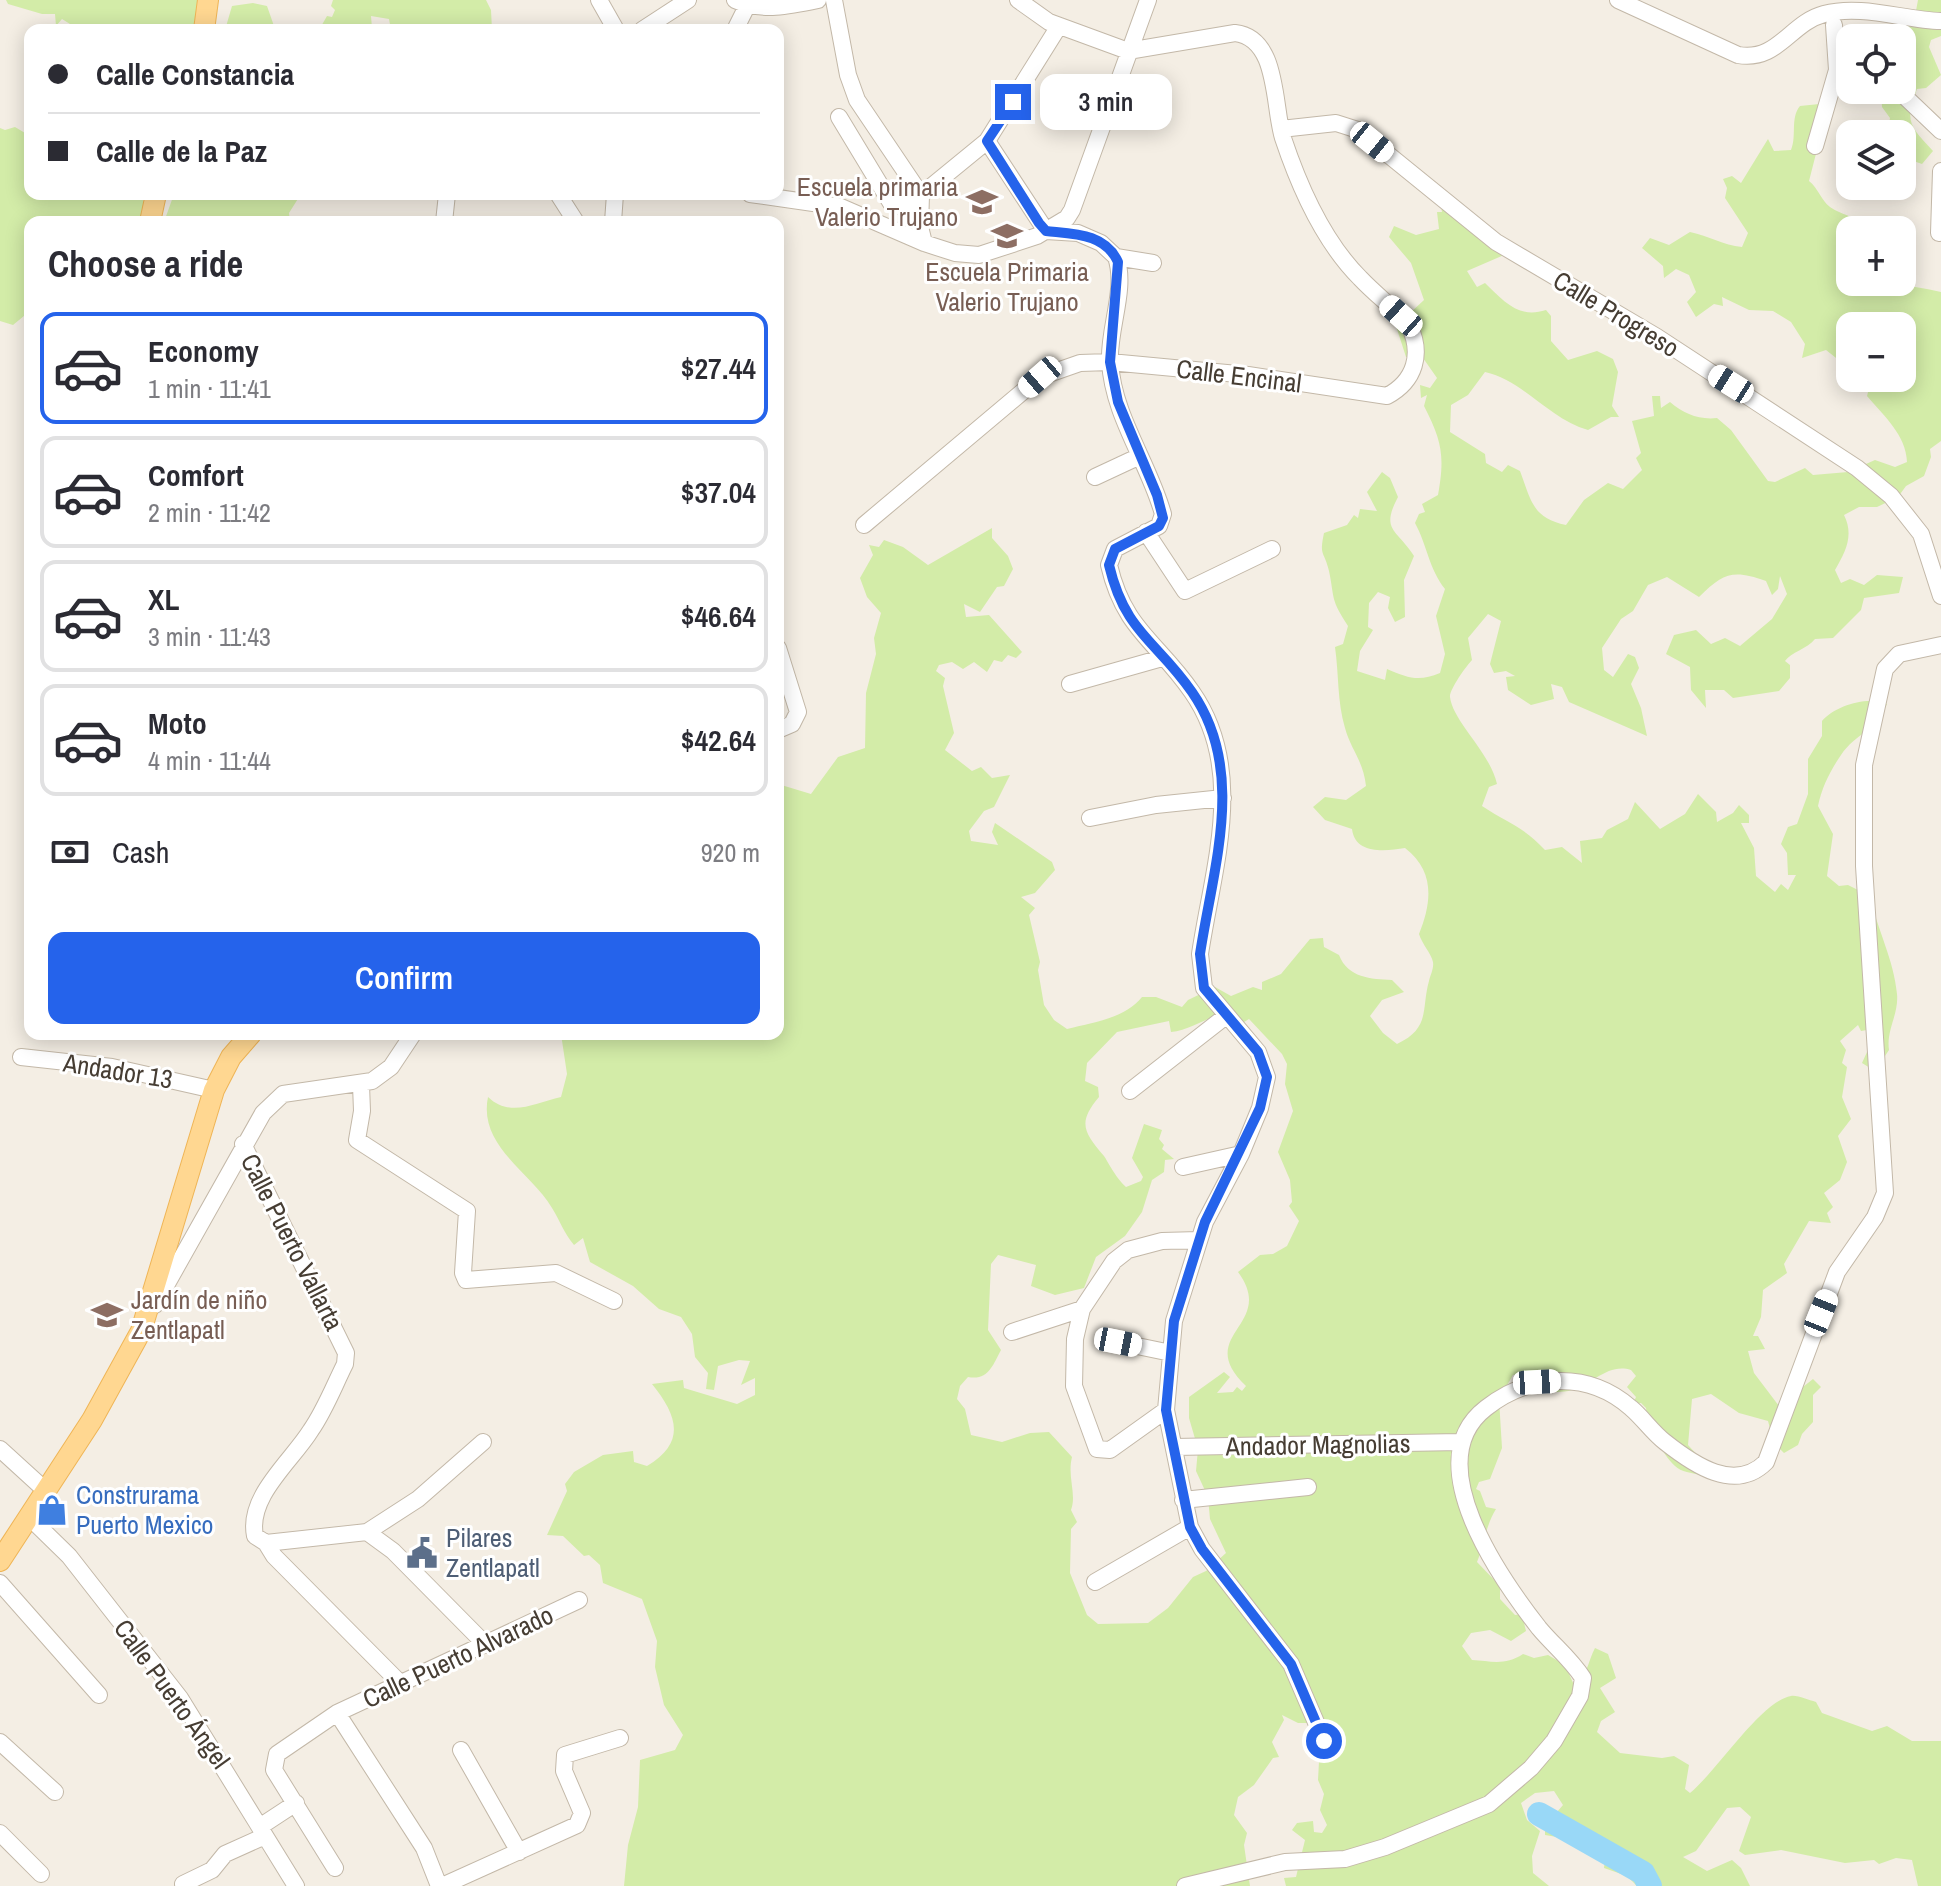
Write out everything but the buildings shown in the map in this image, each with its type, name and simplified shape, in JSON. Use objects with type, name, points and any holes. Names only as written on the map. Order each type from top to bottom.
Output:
[{"type":"main road","points":[[205,24],[208,0]]},
{"type":"main road","points":[[0,1561],[92,1420],[141,1331],[214,1090],[231,1057],[246,1040]]},
{"type":"street","points":[[599,0],[613,24]]},
{"type":"street","points":[[651,24],[688,0]]},
{"type":"street","points":[[737,24],[744,2],[775,7],[818,0]]},
{"type":"street","points":[[834,0],[848,75],[857,100],[921,195],[920,227],[924,243]]},
{"type":"street","points":[[1018,0],[1059,26],[1128,51],[1155,43],[1244,35],[1267,57],[1281,129]]},
{"type":"street","points":[[784,199],[841,207],[955,253],[979,255],[1046,231],[1067,218],[1072,210],[1148,0]]},
{"type":"street","points":[[1618,0],[1738,55],[1762,56],[1783,43],[1800,27],[1853,11],[1941,21]]},
{"type":"street","points":[[1828,20],[1836,28]]},
{"type":"street","points":[[1815,146],[1837,70],[1828,20]]},
{"type":"street","points":[[839,117],[891,203],[902,207],[987,141],[1059,26]]},
{"type":"street","points":[[1913,104],[1941,131]]},
{"type":"street","name":"Calle Progreso","points":[[1281,129],[1336,123],[1358,130],[1496,242],[1657,337],[1857,468],[1891,496],[1921,534],[1929,550],[1941,596]]},
{"type":"street","name":"Calle Encinal","points":[[864,525],[1040,377],[1080,363],[1110,362],[1248,375],[1387,396],[1409,381],[1417,356],[1415,339],[1401,316],[1342,258],[1319,222],[1281,129]]},
{"type":"street","points":[[987,141],[1046,231]]},
{"type":"street","points":[[1939,233],[1941,171]]},
{"type":"street","points":[[1046,231],[1078,233],[1101,243],[1116,257],[1153,263]]},
{"type":"street","points":[[1116,257],[1118,274],[1110,362],[1118,402],[1163,514],[1159,526],[1115,549],[1109,565],[1129,621],[1193,693],[1214,734],[1222,762],[1223,798],[1200,967],[1204,988],[1258,1052],[1266,1069],[1260,1108],[1199,1240],[1174,1321],[1166,1410],[1190,1527],[1202,1549],[1291,1664],[1324,1741]]},
{"type":"street","points":[[1095,477],[1140,456]]},
{"type":"street","points":[[1146,532],[1185,591],[1272,549]]},
{"type":"street","points":[[1185,1886],[1285,1862],[1345,1859],[1385,1847],[1489,1804],[1531,1768],[1554,1741],[1580,1696],[1583,1678],[1566,1653],[1541,1630],[1490,1556],[1464,1501],[1459,1469],[1461,1442],[1471,1421],[1505,1394],[1537,1382],[1572,1380],[1617,1397],[1664,1442],[1713,1474],[1743,1477],[1756,1472],[1766,1462],[1837,1272],[1875,1217],[1885,1193],[1864,866],[1864,765],[1885,669],[1899,654],[1941,645]]},
{"type":"street","points":[[1070,684],[1162,658]]},
{"type":"street","points":[[784,667],[798,712],[796,720],[784,727]]},
{"type":"street","points":[[1090,818],[1156,805],[1223,798]]},
{"type":"street","points":[[1130,1091],[1226,1016]]},
{"type":"street","points":[[141,1331],[263,1113],[283,1094],[361,1085],[391,1067],[409,1040]]},
{"type":"street","name":"Andador 13","points":[[21,1057],[112,1067],[214,1090]]},
{"type":"street","points":[[361,1085],[362,1111],[357,1140],[467,1211],[463,1273],[466,1280],[556,1273],[614,1301]]},
{"type":"street","name":"Calle Puerto Vallarta","points":[[243,1144],[346,1353],[345,1364],[312,1430],[257,1509],[255,1536],[266,1543],[274,1556],[402,1685]]},
{"type":"street","points":[[1183,1167],[1241,1154]]},
{"type":"street","points":[[1166,1410],[1110,1450],[1100,1451],[1094,1445],[1074,1386],[1075,1339],[1082,1309],[1114,1261],[1136,1246],[1162,1241],[1199,1240]]},
{"type":"street","points":[[1012,1332],[1082,1309]]},
{"type":"street","points":[[1118,1342],[1171,1353]]},
{"type":"street","points":[[266,1543],[367,1532],[418,1499],[483,1442]]},
{"type":"street","name":"Andador Magnolias","points":[[1174,1447],[1461,1442]]},
{"type":"street","points":[[0,1449],[45,1490]]},
{"type":"street","points":[[1183,1500],[1308,1487]]},
{"type":"street","name":"Calle Puerto Ángel","points":[[29,1517],[69,1556],[180,1698],[296,1886]]},
{"type":"street","points":[[1095,1582],[1190,1527]]},
{"type":"street","points":[[367,1532],[393,1551],[486,1645]]},
{"type":"street","points":[[0,1583],[99,1695]]},
{"type":"street","name":"Calle Puerto Alvarado","points":[[296,1803],[274,1770],[273,1760],[283,1747],[337,1713],[579,1600]]},
{"type":"street","name":"Calle Puerto Alvarado","points":[[337,1713],[424,1848],[441,1886]]},
{"type":"street","points":[[441,1886],[580,1821],[582,1813],[564,1771],[565,1755],[620,1738]]},
{"type":"street","points":[[0,1742],[55,1792]]},
{"type":"street","points":[[461,1750],[519,1852]]},
{"type":"street","points":[[183,1884],[212,1870],[225,1854],[263,1831],[296,1803],[335,1868]]},
{"type":"street","points":[[0,1833],[41,1874]]},
{"type":"green space","points":[[6,0],[214,0],[207,24],[70,24],[62,19],[56,24],[55,14],[42,14],[8,4]]},
{"type":"green space","points":[[333,0],[486,0],[491,10],[492,24],[390,24],[389,19],[371,16],[372,24],[322,24],[327,16],[332,17],[335,10],[331,6]]},
{"type":"green space","points":[[1918,0],[1941,0],[1941,36],[1931,40],[1929,47],[1941,75],[1916,92],[1916,24],[1914,24]]},
{"type":"green space","points":[[253,3],[267,6],[273,24],[227,24],[232,6]]},
{"type":"green space","points":[[1829,103],[1809,181],[1830,207],[1847,216],[1836,216],[1836,296],[1916,296],[1916,287],[1941,292],[1941,441],[1930,449],[1931,457],[1924,476],[1906,486],[1898,497],[1877,507],[1859,507],[1844,515],[1848,529],[1847,543],[1835,570],[1841,583],[1850,579],[1864,585],[1877,575],[1903,577],[1899,593],[1864,598],[1861,610],[1833,638],[1815,639],[1788,658],[1785,661],[1790,665],[1790,678],[1779,691],[1733,698],[1724,690],[1705,690],[1706,708],[1691,690],[1690,667],[1666,654],[1674,635],[1696,630],[1711,644],[1725,638],[1740,646],[1772,619],[1787,594],[1780,576],[1778,589],[1772,595],[1766,581],[1737,574],[1722,578],[1699,597],[1667,577],[1648,585],[1633,611],[1621,619],[1602,648],[1604,670],[1613,677],[1628,654],[1635,657],[1639,668],[1631,684],[1641,708],[1647,736],[1569,702],[1562,687],[1551,684],[1554,699],[1531,705],[1508,690],[1506,677],[1515,676],[1506,671],[1494,673],[1490,664],[1501,621],[1488,614],[1468,638],[1472,660],[1450,697],[1458,717],[1487,760],[1497,784],[1489,787],[1482,806],[1522,830],[1545,850],[1562,847],[1582,863],[1580,841],[1602,838],[1607,830],[1628,819],[1635,802],[1660,829],[1685,814],[1698,794],[1716,812],[1717,822],[1733,813],[1739,805],[1749,815],[1749,823],[1741,823],[1754,848],[1756,876],[1775,892],[1781,884],[1788,890],[1796,875],[1788,875],[1787,853],[1781,844],[1788,827],[1797,824],[1808,794],[1808,759],[1822,736],[1822,721],[1835,710],[1853,704],[1871,701],[1887,704],[1871,727],[1841,755],[1827,779],[1818,806],[1833,834],[1827,876],[1839,886],[1848,885],[1870,896],[1889,957],[1897,1001],[1889,1050],[1875,1071],[1862,1063],[1867,1052],[1867,1030],[1861,1031],[1858,1025],[1840,1041],[1846,1050],[1842,1063],[1847,1067],[1842,1097],[1851,1119],[1838,1136],[1847,1162],[1840,1180],[1824,1193],[1833,1207],[1827,1213],[1831,1223],[1809,1221],[1784,1264],[1787,1273],[1763,1290],[1761,1317],[1753,1336],[1758,1336],[1765,1349],[1748,1351],[1754,1373],[1779,1406],[1813,1379],[1821,1387],[1813,1395],[1813,1422],[1802,1434],[1798,1445],[1784,1453],[1774,1443],[1768,1421],[1739,1413],[1711,1394],[1692,1399],[1688,1445],[1711,1470],[1700,1475],[1677,1468],[1665,1454],[1652,1431],[1646,1408],[1641,1403],[1633,1404],[1636,1397],[1627,1387],[1636,1376],[1631,1370],[1615,1369],[1568,1391],[1540,1393],[1526,1372],[1513,1375],[1499,1399],[1502,1448],[1490,1479],[1479,1482],[1476,1489],[1480,1491],[1486,1507],[1496,1509],[1477,1562],[1500,1586],[1500,1599],[1515,1615],[1524,1614],[1529,1619],[1524,1623],[1526,1631],[1511,1641],[1490,1630],[1471,1633],[1462,1646],[1472,1660],[1498,1662],[1523,1654],[1534,1658],[1548,1655],[1565,1665],[1579,1696],[1585,1697],[1589,1693],[1579,1680],[1595,1648],[1608,1654],[1616,1678],[1600,1688],[1615,1712],[1601,1721],[1597,1732],[1620,1753],[1662,1758],[1674,1756],[1689,1765],[1685,1789],[1690,1793],[1766,1710],[1791,1696],[1816,1702],[1822,1713],[1872,1731],[1887,1726],[1912,1741],[1941,1741],[1941,1886],[1918,1886],[1912,1860],[1896,1858],[1879,1864],[1874,1860],[1845,1863],[1781,1850],[1745,1855],[1739,1851],[1751,1817],[1740,1807],[1727,1808],[1696,1851],[1683,1857],[1707,1871],[1732,1860],[1741,1868],[1750,1886],[1637,1886],[1627,1876],[1604,1868],[1606,1850],[1599,1844],[1545,1835],[1545,1826],[1563,1805],[1554,1791],[1535,1793],[1521,1803],[1527,1820],[1540,1831],[1532,1856],[1533,1873],[1549,1886],[1286,1886],[1284,1878],[1296,1877],[1305,1840],[1292,1830],[1297,1823],[1313,1821],[1314,1832],[1322,1833],[1327,1825],[1320,1810],[1324,1794],[1318,1780],[1320,1743],[1309,1723],[1298,1723],[1282,1715],[1284,1720],[1272,1742],[1279,1757],[1273,1758],[1254,1785],[1238,1797],[1234,1815],[1247,1833],[1244,1845],[1250,1886],[624,1886],[628,1845],[638,1807],[640,1760],[675,1750],[683,1735],[664,1705],[655,1667],[657,1641],[642,1599],[603,1583],[600,1565],[589,1555],[584,1556],[563,1536],[547,1535],[567,1491],[565,1484],[574,1472],[603,1455],[633,1451],[634,1462],[647,1466],[668,1447],[673,1438],[672,1417],[652,1384],[683,1380],[684,1388],[737,1404],[755,1395],[755,1378],[741,1385],[750,1361],[739,1360],[718,1366],[714,1390],[706,1389],[708,1373],[695,1357],[692,1334],[681,1317],[659,1309],[633,1286],[590,1262],[583,1238],[574,1245],[543,1195],[498,1144],[487,1114],[488,1097],[505,1107],[514,1108],[561,1097],[567,1074],[562,1040],[784,1040],[784,786],[811,794],[838,757],[865,748],[866,693],[876,654],[874,638],[881,613],[867,597],[860,578],[873,555],[869,545],[879,547],[884,540],[903,547],[928,565],[992,528],[992,538],[1008,556],[1013,569],[1004,586],[997,587],[980,612],[964,604],[966,617],[989,615],[1022,652],[1016,658],[1008,655],[1002,662],[994,660],[987,672],[974,662],[963,669],[952,662],[939,665],[936,671],[945,678],[943,686],[954,733],[945,750],[972,771],[981,767],[992,778],[1010,775],[994,807],[984,811],[969,831],[971,841],[998,845],[992,832],[995,823],[1052,862],[1055,870],[1035,893],[1021,897],[1035,908],[1029,915],[1040,962],[1038,970],[1044,1005],[1054,1020],[1067,1029],[1118,1015],[1142,997],[1156,997],[1182,1007],[1188,1000],[1215,987],[1231,996],[1253,987],[1262,990],[1262,982],[1281,974],[1310,939],[1323,938],[1324,947],[1339,955],[1354,973],[1392,980],[1404,992],[1382,1000],[1370,1016],[1383,1033],[1397,1044],[1408,1038],[1423,1017],[1433,967],[1419,934],[1428,899],[1422,867],[1405,848],[1381,850],[1365,847],[1354,837],[1352,829],[1325,820],[1313,807],[1325,797],[1346,800],[1366,786],[1342,718],[1335,647],[1343,644],[1348,626],[1334,599],[1322,546],[1324,533],[1347,525],[1354,515],[1358,518],[1360,509],[1377,511],[1367,492],[1382,472],[1390,478],[1398,497],[1391,517],[1393,529],[1414,556],[1404,580],[1405,617],[1395,622],[1388,608],[1390,597],[1378,592],[1369,603],[1368,627],[1373,630],[1360,651],[1357,671],[1385,680],[1387,669],[1407,677],[1426,677],[1440,673],[1445,654],[1436,616],[1445,589],[1435,573],[1415,523],[1419,514],[1425,512],[1422,504],[1438,495],[1440,449],[1424,406],[1427,395],[1421,398],[1420,385],[1430,388],[1437,378],[1423,358],[1406,357],[1396,326],[1424,300],[1411,263],[1389,237],[1394,226],[1416,235],[1439,229],[1437,212],[1442,212],[1441,207],[1504,255],[1467,271],[1477,287],[1485,283],[1505,302],[1519,310],[1546,310],[1551,316],[1551,341],[1568,360],[1597,351],[1613,359],[1618,372],[1612,406],[1619,417],[1611,417],[1588,430],[1561,417],[1512,383],[1485,372],[1468,395],[1451,405],[1450,432],[1485,454],[1486,463],[1502,472],[1508,465],[1520,471],[1530,499],[1546,518],[1566,525],[1584,500],[1608,483],[1623,489],[1642,470],[1636,458],[1641,453],[1632,421],[1654,416],[1652,396],[1660,396],[1661,408],[1670,402],[1692,415],[1717,418],[1731,430],[1768,481],[1775,482],[1805,468],[1813,475],[1848,472],[1875,460],[1895,467],[1907,462],[1903,443],[1867,396],[1868,392],[1916,392],[1916,312],[1836,312],[1836,358],[1826,350],[1802,358],[1805,344],[1791,322],[1773,311],[1749,310],[1722,297],[1723,306],[1714,304],[1696,317],[1687,302],[1696,292],[1689,275],[1676,269],[1664,278],[1663,266],[1642,248],[1650,238],[1669,245],[1690,232],[1742,247],[1748,233],[1725,198],[1727,188],[1723,179],[1732,176],[1741,183],[1768,139],[1774,151],[1791,150],[1795,116],[1800,106]],"holes":[[[1216,1016],[1236,1027],[1249,1019],[1282,1054],[1287,1064],[1285,1084],[1293,1111],[1278,1152],[1290,1180],[1292,1202],[1289,1206],[1299,1221],[1287,1246],[1273,1254],[1260,1255],[1238,1272],[1248,1290],[1249,1305],[1230,1341],[1228,1354],[1232,1368],[1246,1386],[1242,1391],[1237,1387],[1233,1392],[1217,1393],[1230,1377],[1224,1372],[1189,1397],[1189,1418],[1198,1449],[1196,1471],[1208,1497],[1210,1519],[1226,1553],[1206,1571],[1193,1577],[1168,1608],[1148,1623],[1098,1624],[1087,1615],[1070,1573],[1071,1529],[1077,1522],[1071,1510],[1072,1457],[1049,1432],[1030,1433],[1002,1442],[971,1435],[965,1409],[957,1399],[960,1386],[968,1377],[985,1374],[1001,1350],[988,1330],[991,1264],[998,1255],[1036,1265],[1031,1286],[1055,1295],[1084,1288],[1096,1257],[1125,1236],[1142,1212],[1152,1180],[1164,1172],[1165,1160],[1174,1159],[1162,1149],[1164,1145],[1159,1139],[1162,1130],[1144,1124],[1132,1158],[1143,1177],[1141,1181],[1126,1187],[1088,1134],[1088,1114],[1099,1097],[1098,1087],[1085,1081],[1087,1063],[1117,1032],[1169,1021],[1171,1032]]]},
{"type":"green space","points":[[1882,104],[1912,104],[1911,120],[1890,120]]},
{"type":"green space","points":[[15,127],[24,132],[24,200],[143,200],[150,216],[24,216],[24,316],[13,325],[0,321],[0,128]]},
{"type":"green space","points":[[1916,131],[1933,151],[1922,164],[1916,162]]},
{"type":"green space","points":[[172,200],[297,200],[289,216],[166,216]]},
{"type":"waterway","points":[[1539,1814],[1643,1873],[1650,1886]]},
{"type":"place","name":"Escuela primaria Valerio Trujano","points":[[982,202]]},
{"type":"place","name":"Escuela Primaria Valerio Trujano","points":[[1007,236]]},
{"type":"place","name":"Jardín de niño Zentlapatl","points":[[107,1315]]},
{"type":"place","name":"Construrama Puerto Mexico","points":[[52,1510]]},
{"type":"place","name":"Pilares Zentlapatl","points":[[422,1553]]},
{"type":"route","points":[[1013,102],[987,141],[1039,223],[1046,231],[1078,233],[1101,243],[1113,252],[1118,262],[1110,362],[1118,402],[1157,495],[1163,518],[1159,526],[1115,549],[1109,565],[1129,621],[1193,693],[1214,734],[1222,762],[1224,799],[1200,954],[1201,979],[1209,996],[1258,1052],[1267,1077],[1260,1108],[1241,1154],[1205,1222],[1174,1321],[1166,1410],[1186,1516],[1202,1549],[1291,1664],[1324,1741]]}]
